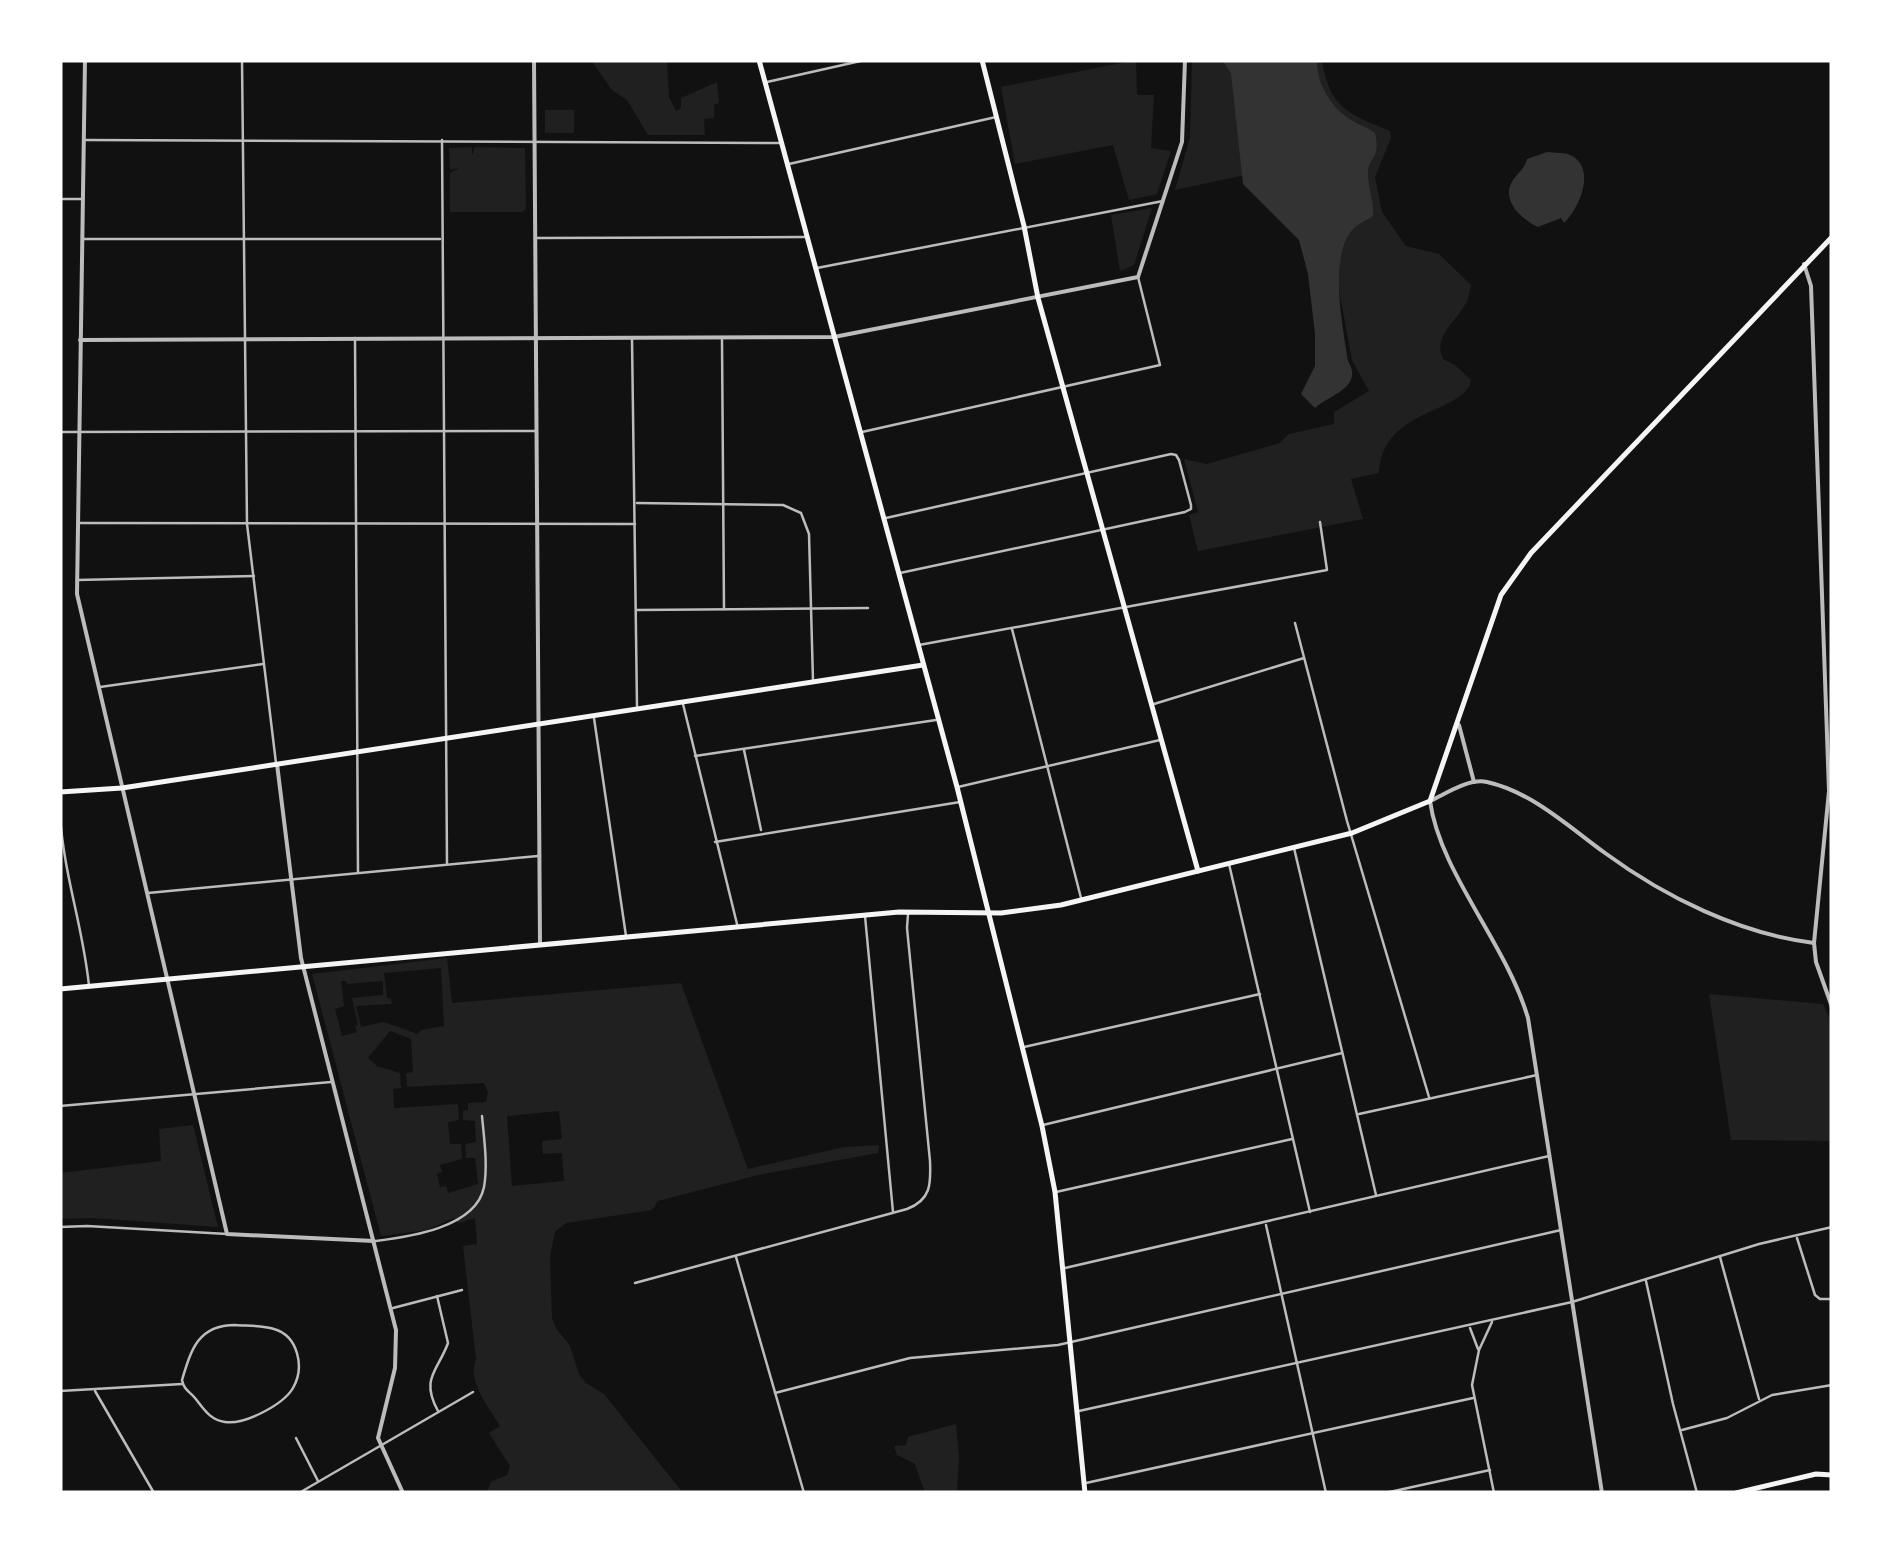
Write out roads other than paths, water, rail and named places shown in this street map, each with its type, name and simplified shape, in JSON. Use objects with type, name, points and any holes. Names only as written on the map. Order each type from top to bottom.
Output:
[{"type":"main road","points":[[759,60],[961,802],[1042,1126],[1055,1192],[1086,1493]]},
{"type":"main road","points":[[982,60],[1038,298],[1198,872]]},
{"type":"main road","points":[[60,989],[865,914],[1018,911],[1081,900],[1352,833],[1430,801],[1501,595],[1531,553],[1832,236]]},
{"type":"main road","points":[[60,792],[122,788],[923,665]]},
{"type":"main road","points":[[1736,1493],[1816,1474],[1832,1475]]},
{"type":"street","points":[[85,60],[76,580],[79,608],[227,1234]]},
{"type":"street","points":[[242,60],[247,524],[303,967],[392,1308],[396,1355],[378,1431],[381,1448],[402,1493]]},
{"type":"street","points":[[534,60],[540,944]]},
{"type":"street","points":[[766,82],[865,60]]},
{"type":"street","points":[[861,432],[1160,365],[1138,277],[1184,134],[1186,60]]},
{"type":"street","points":[[788,165],[997,116]]},
{"type":"street","points":[[83,140],[782,143]]},
{"type":"street","points":[[442,140],[446,863]]},
{"type":"street","points":[[60,200],[82,200]]},
{"type":"street","points":[[816,268],[1163,200]]},
{"type":"street","points":[[536,238],[807,236]]},
{"type":"street","points":[[82,239],[442,238]]},
{"type":"street","points":[[1804,264],[1811,286],[1829,773],[1814,943],[1816,962],[1832,1007]]},
{"type":"street","points":[[80,340],[834,336],[1138,277]]},
{"type":"street","points":[[722,336],[724,609]]},
{"type":"street","points":[[632,337],[637,709]]},
{"type":"street","points":[[355,338],[358,872]]},
{"type":"street","points":[[60,432],[536,431]]},
{"type":"street","points":[[884,518],[1176,455],[1191,509],[899,573]]},
{"type":"street","points":[[635,504],[784,504],[801,513],[809,534],[813,682]]},
{"type":"street","points":[[918,645],[1327,570],[1320,522]]},
{"type":"street","points":[[77,523],[636,524]]},
{"type":"street","points":[[76,580],[254,576]]},
{"type":"street","points":[[636,610],[868,608]]},
{"type":"street","points":[[1295,623],[1429,1097]]},
{"type":"street","points":[[1012,628],[1081,900]]},
{"type":"street","points":[[1152,705],[1305,658]]},
{"type":"street","points":[[98,687],[264,664]]},
{"type":"street","points":[[682,702],[738,926]]},
{"type":"street","points":[[594,716],[626,936]]},
{"type":"street","points":[[695,756],[938,720]]},
{"type":"street","points":[[1459,725],[1474,782]]},
{"type":"street","points":[[957,787],[1161,740]]},
{"type":"street","points":[[744,749],[762,834]]},
{"type":"street","points":[[1602,1493],[1528,1018],[1514,977],[1440,840],[1430,801],[1474,782],[1501,787],[1548,811],[1622,865],[1732,924],[1753,932],[1814,943]]},
{"type":"street","points":[[715,842],[961,802]]},
{"type":"street","points":[[60,815],[63,860],[84,942],[89,986]]},
{"type":"street","points":[[1294,846],[1377,1198]]},
{"type":"street","points":[[148,894],[540,856]]},
{"type":"street","points":[[1229,862],[1310,1212]]},
{"type":"street","points":[[635,1283],[893,1213],[924,1200],[931,1182],[908,912]]},
{"type":"street","points":[[865,914],[893,1213]]},
{"type":"street","points":[[1023,1047],[1260,994]]},
{"type":"street","points":[[1042,1126],[1343,1053]]},
{"type":"street","points":[[1358,1114],[1538,1074]]},
{"type":"street","points":[[60,1106],[333,1081]]},
{"type":"street","points":[[60,1227],[374,1241],[438,1231],[472,1206],[484,1191],[482,1116]]},
{"type":"street","points":[[1055,1192],[1294,1138]]},
{"type":"street","points":[[1064,1269],[1550,1156]]},
{"type":"street","points":[[1266,1224],[1326,1493]]},
{"type":"street","points":[[1077,1411],[1572,1302],[1832,1226]]},
{"type":"street","points":[[775,1393],[910,1358],[1070,1342],[1562,1230]]},
{"type":"street","points":[[1796,1235],[1815,1295],[1832,1300]]},
{"type":"street","points":[[736,1256],[804,1493]]},
{"type":"street","points":[[1719,1256],[1759,1400]]},
{"type":"street","points":[[1646,1280],[1697,1493]]},
{"type":"street","points":[[392,1308],[462,1290]]},
{"type":"street","points":[[437,1296],[448,1343],[437,1361],[429,1390],[439,1412]]},
{"type":"street","points":[[1493,1320],[1479,1350],[1473,1398],[1494,1493]]},
{"type":"street","points":[[60,1391],[182,1384],[215,1419],[229,1423],[243,1420],[290,1392],[298,1375],[296,1349],[283,1333],[272,1328],[215,1326],[196,1340],[182,1384]]},
{"type":"street","points":[[1469,1326],[1479,1350]]},
{"type":"street","points":[[1681,1430],[1727,1418],[1759,1400],[1788,1390],[1832,1384]]},
{"type":"street","points":[[95,1389],[154,1493]]},
{"type":"street","points":[[299,1493],[473,1392]]},
{"type":"street","points":[[1084,1483],[1473,1398]]},
{"type":"street","points":[[296,1438],[319,1482]]},
{"type":"street","points":[[1385,1493],[1490,1470]]},
{"type":"street","points":[[1771,1484],[1771,1493]]}]
